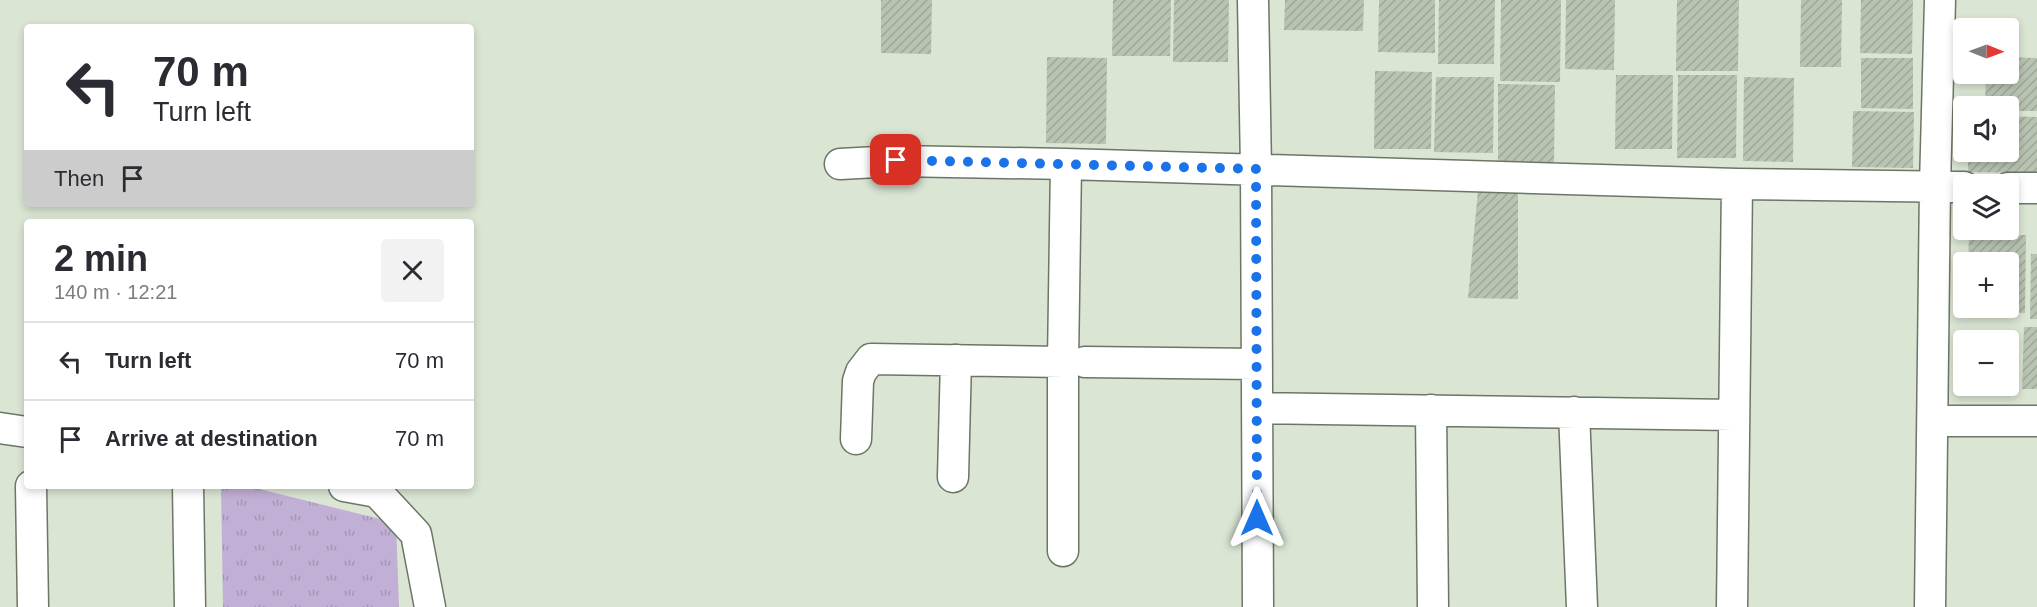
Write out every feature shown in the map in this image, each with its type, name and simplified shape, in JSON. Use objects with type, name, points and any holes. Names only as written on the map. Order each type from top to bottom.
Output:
[{"type":"street","points":[[1253,0],[1258,607]]},
{"type":"street","points":[[1930,607],[1934,421],[1949,186],[1940,0]]},
{"type":"street","points":[[840,164],[896,160],[1737,184],[1949,186]]},
{"type":"street","points":[[1063,551],[1074,362],[1066,164]]},
{"type":"street","points":[[1732,607],[1737,184]]},
{"type":"street","points":[[2019,188],[2037,188]]},
{"type":"street","points":[[856,439],[858,381],[861,372],[871,359],[1257,364]]},
{"type":"street","points":[[952,477],[956,360]]},
{"type":"street","points":[[1257,408],[1734,415]]},
{"type":"street","points":[[1431,410],[1433,607]]},
{"type":"street","points":[[1574,412],[1582,607]]},
{"type":"street","points":[[1934,421],[2037,421]]},
{"type":"street","points":[[0,428],[24,432]]},
{"type":"street","points":[[31,489],[33,607]]},
{"type":"street","points":[[188,489],[190,607]]},
{"type":"street","points":[[360,489],[377,492],[416,534],[430,607]]},
{"type":"green space","points":[[221,489],[259,489],[396,523],[399,607],[223,607]]},
{"type":"building","points":[[881,0],[932,0],[931,54],[881,53]]},
{"type":"building","points":[[1113,0],[1171,0],[1170,56],[1112,56]]},
{"type":"building","points":[[1174,0],[1229,0],[1228,62],[1173,62]]},
{"type":"building","points":[[1285,0],[1364,0],[1363,31],[1284,30]]},
{"type":"building","points":[[1379,0],[1435,0],[1435,53],[1378,52]]},
{"type":"building","points":[[1439,0],[1495,0],[1494,64],[1438,64]]},
{"type":"building","points":[[1501,0],[1561,0],[1560,82],[1500,81]]},
{"type":"building","points":[[1566,0],[1615,0],[1614,70],[1565,69]]},
{"type":"building","points":[[1677,0],[1739,0],[1738,71],[1676,71]]},
{"type":"building","points":[[1801,0],[1842,0],[1841,67],[1800,67]]},
{"type":"building","points":[[1861,0],[1913,0],[1912,54],[1860,53]]},
{"type":"building","points":[[1047,57],[1107,58],[1106,144],[1046,143]]},
{"type":"building","points":[[2019,57],[2037,58],[2037,111],[2019,111],[2019,96],[1985,96],[1986,84],[2019,84]]},
{"type":"building","points":[[1861,58],[1913,58],[1913,109],[1861,108]]},
{"type":"building","points":[[1375,71],[1432,72],[1431,149],[1374,149]]},
{"type":"building","points":[[1616,75],[1673,75],[1672,149],[1615,149]]},
{"type":"building","points":[[1678,75],[1737,75],[1736,158],[1677,158]]},
{"type":"building","points":[[1436,77],[1494,77],[1493,153],[1434,152]]},
{"type":"building","points":[[1744,77],[1794,78],[1793,162],[1743,161]]},
{"type":"building","points":[[1498,84],[1555,85],[1554,163],[1498,162]]},
{"type":"building","points":[[1853,111],[1914,112],[1913,168],[1852,167]]},
{"type":"building","points":[[2019,116],[2037,117],[2037,173],[1968,172],[1968,162],[2019,162]]},
{"type":"building","points":[[1478,190],[1518,192],[1518,299],[1468,298]]},
{"type":"building","points":[[2019,235],[2026,235],[2025,313],[2019,313],[2019,252],[1968,252],[1969,240],[2019,240]]},
{"type":"building","points":[[2031,254],[2037,254],[2037,319],[2030,319]]},
{"type":"building","points":[[2024,327],[2037,327],[2037,389],[2022,389]]},
{"type":"route","points":[[896,160],[1256,169],[1257,518]]}]
